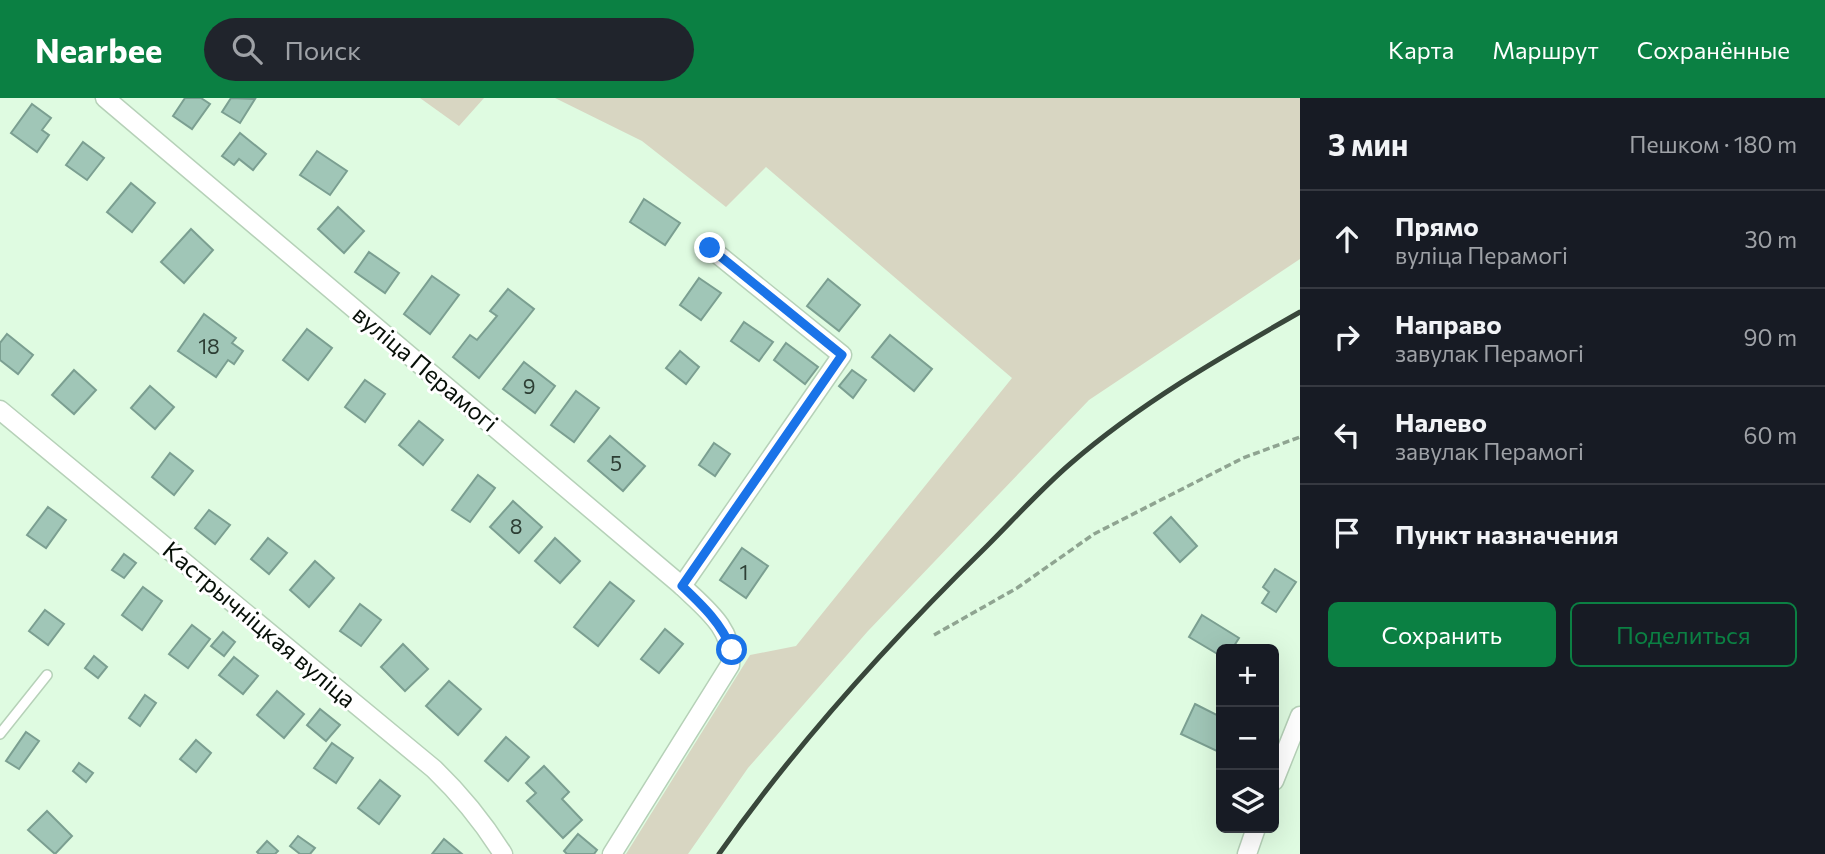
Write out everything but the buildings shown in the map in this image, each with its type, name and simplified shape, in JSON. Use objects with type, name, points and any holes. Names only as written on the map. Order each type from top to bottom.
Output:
[{"type":"street","name":"вуліца Перамогі","points":[[105,98],[682,586],[712,615],[724,631],[732,650],[730,665],[612,854]]},
{"type":"street","points":[[682,586],[842,355],[710,248]]},
{"type":"street","name":"Кастрычніцкая вуліца","points":[[0,410],[434,769],[486,826],[503,854]]},
{"type":"street","points":[[1278,770],[1300,716]]},
{"type":"street","points":[[1247,854],[1254,833]]},
{"type":"lane","points":[[0,734],[47,675]]},
{"type":"path","points":[[934,635],[1017,588],[1094,534],[1243,458],[1300,437]]},
{"type":"shaded area","points":[[420,98],[484,98],[459,126]]},
{"type":"shaded area","points":[[555,98],[1300,98],[1300,259],[1089,400],[868,631],[748,768],[688,854],[626,854],[750,655],[796,646],[1012,378],[766,167],[726,207],[642,141]]},
{"type":"railway","points":[[719,854],[780,772],[846,694],[915,619],[1059,474],[1096,442],[1152,401],[1300,312]]},
{"type":"route","points":[[710,248],[842,355],[682,586],[712,615],[724,631],[732,650]]}]
